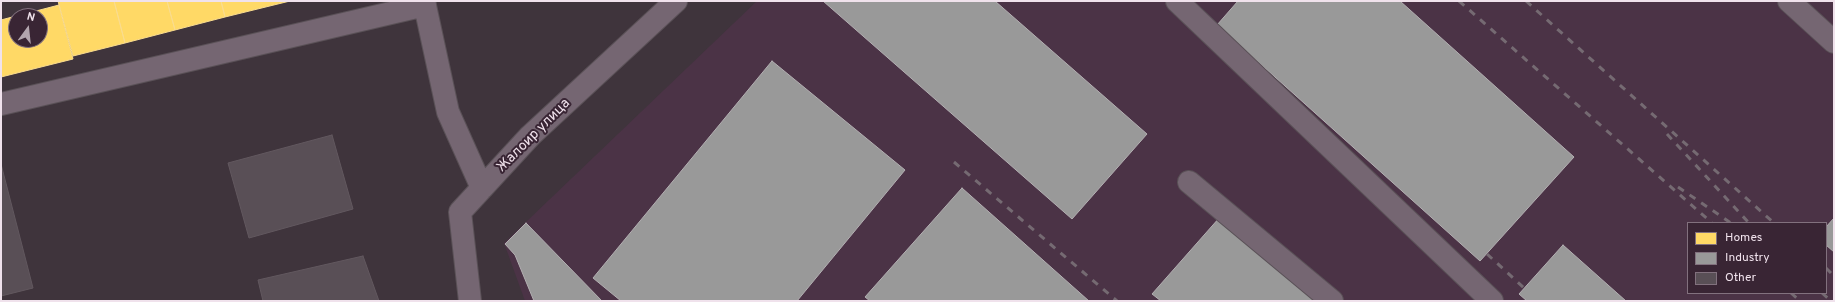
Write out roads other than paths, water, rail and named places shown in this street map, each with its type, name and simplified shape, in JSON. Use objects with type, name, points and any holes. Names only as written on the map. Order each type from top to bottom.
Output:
[{"type":"street","name":"Жалоир улица","points":[[470,301],[460,212],[530,136],[676,1]]},
{"type":"street","points":[[1177,1],[1492,301]]},
{"type":"street","points":[[1789,1],[1834,42]]},
{"type":"street","points":[[1,104],[424,3],[448,112],[482,188]]},
{"type":"street","points":[[1189,182],[1332,301]]},
{"type":"railway","points":[[1459,1],[1711,222]]},
{"type":"railway","points":[[1526,1],[1773,222]]},
{"type":"railway","points":[[1667,134],[1748,222]]},
{"type":"railway","points":[[954,162],[1117,301]]},
{"type":"railway","points":[[1678,187],[1730,222]]},
{"type":"railway","points":[[1487,254],[1524,288]]},
{"type":"railway","points":[[1827,269],[1834,276]]},
{"type":"railway","points":[[1792,294],[1800,301]]},
{"type":"railway","points":[[1823,294],[1831,301]]}]
